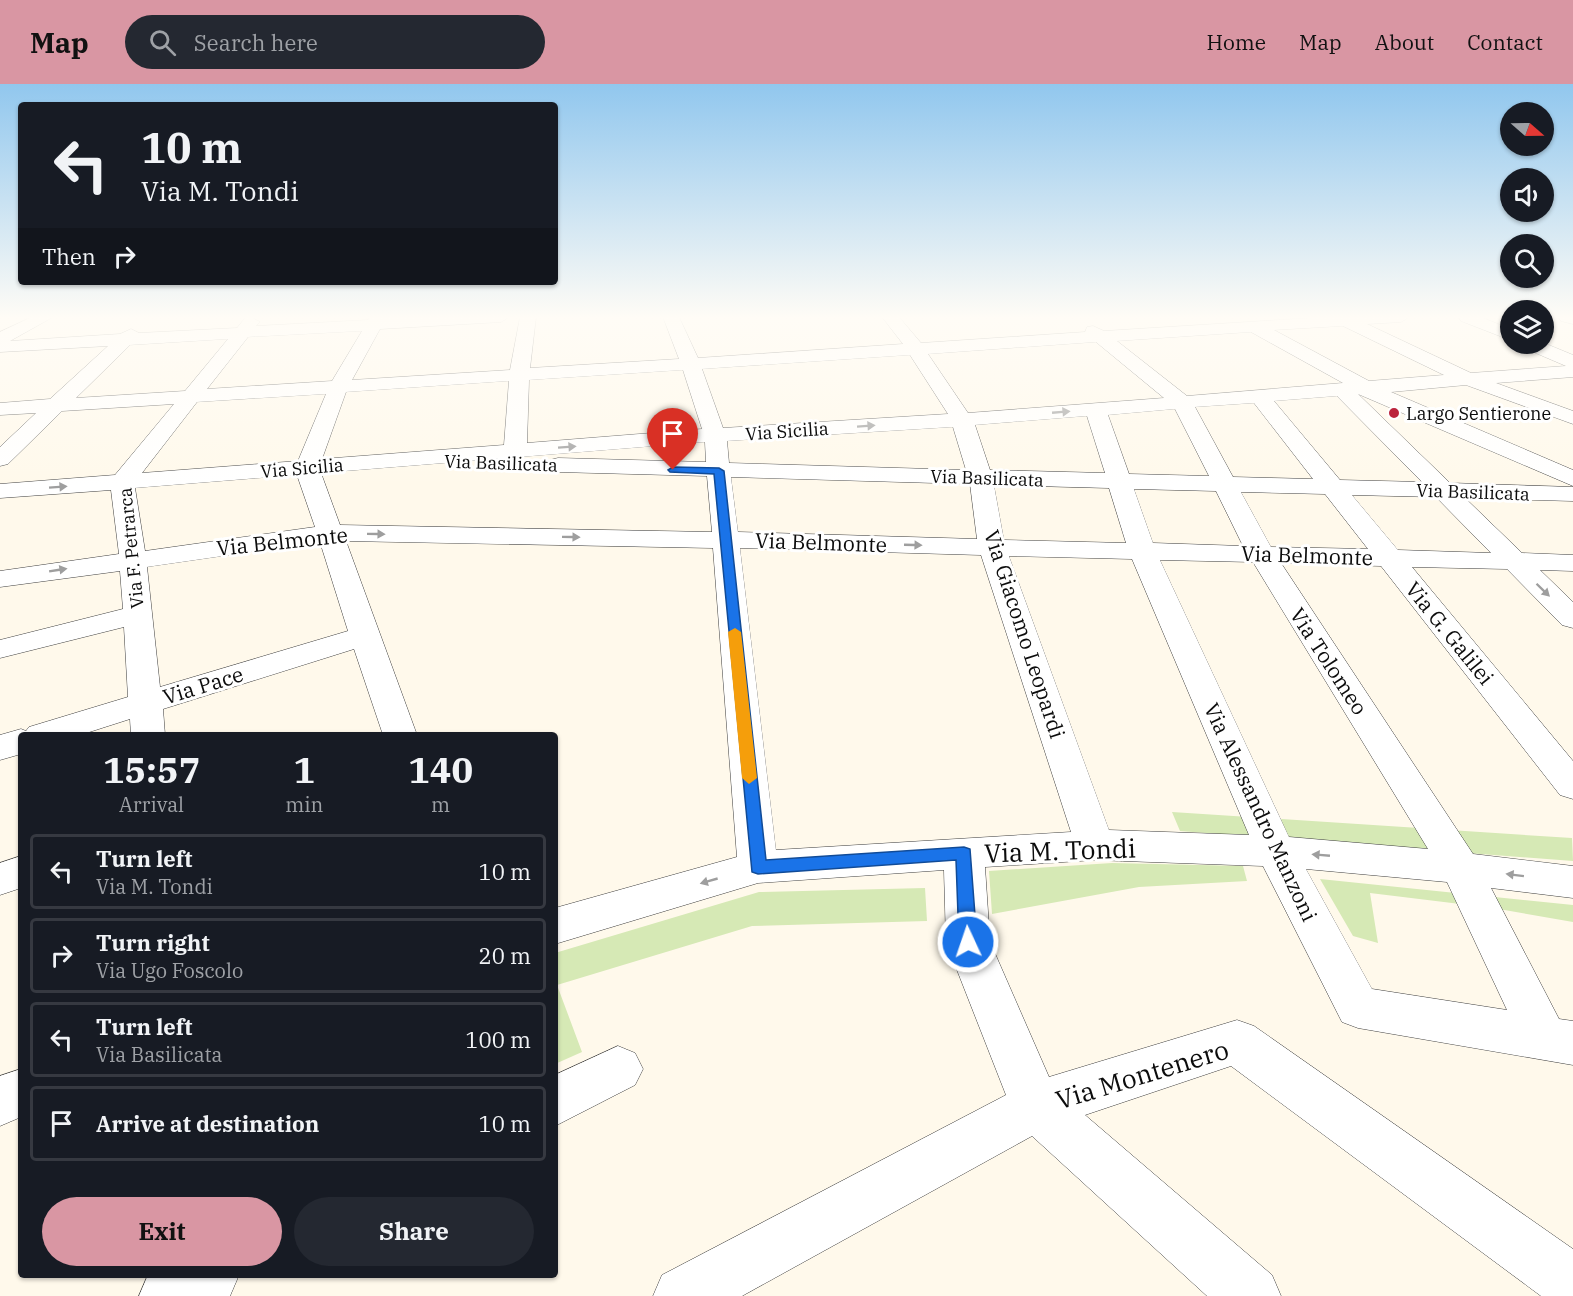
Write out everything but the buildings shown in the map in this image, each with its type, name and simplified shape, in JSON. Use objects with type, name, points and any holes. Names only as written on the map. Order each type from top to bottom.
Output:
[{"type":"street","points":[[0,459],[89,374]]},
{"type":"street","name":"Via F. Petrarca","points":[[148,732],[133,559],[122,482],[210,374]]},
{"type":"street","points":[[346,374],[338,388],[307,468],[399,732]]},
{"type":"street","points":[[0,409],[554,374]]},
{"type":"street","points":[[695,374],[715,435],[758,867]]},
{"type":"street","name":"Via Giacomo Leopardi","points":[[932,374],[962,420],[981,478],[992,547],[1095,845]]},
{"type":"street","name":"Via Tolomeo","points":[[1146,374],[1182,402],[1261,554],[1461,868],[1558,1041]]},
{"type":"street","points":[[1340,374],[1572,491]]},
{"type":"street","points":[[1456,374],[1573,418]]},
{"type":"street","name":"Via Sicilia","points":[[0,491],[715,435],[1096,410],[1539,374]]},
{"type":"street","points":[[515,451],[519,376]]},
{"type":"street","points":[[1342,390],[1573,619]]},
{"type":"street","name":"Via G. Galilei","points":[[1259,396],[1573,786]]},
{"type":"street","name":"Via Alessandro Manzoni","points":[[1096,410],[1142,551],[1276,851],[1358,1007],[1558,1041]]},
{"type":"street","name":"Via Basilicata","points":[[402,460],[1443,491],[1572,491]]},
{"type":"street","name":"Via Belmonte","points":[[0,579],[330,533],[726,540],[1573,563]]},
{"type":"street","points":[[0,649],[138,614]]},
{"type":"street","name":"Via Pace","points":[[51,732],[366,635]]},
{"type":"street","points":[[0,748],[18,742]]},
{"type":"street","name":"Via M. Tondi","points":[[558,925],[758,867],[1095,845],[1276,851],[1461,868],[1573,882]]},
{"type":"street","points":[[964,853],[968,942],[1036,1106],[1251,1296]]},
{"type":"street","points":[[0,879],[18,873]]},
{"type":"street","name":"Via Montenero","points":[[683,1296],[1036,1106],[1237,1042],[1573,1284]]},
{"type":"street","points":[[558,1099],[618,1069]]},
{"type":"street","points":[[0,1101],[18,1094]]},
{"type":"street","points":[[169,1296],[204,1278]]},
{"type":"green space","points":[[1172,812],[1572,838],[1573,861],[1180,831]]},
{"type":"green space","points":[[1112,863],[1243,866],[1247,881],[1139,887],[992,914],[989,871]]},
{"type":"green space","points":[[1320,879],[1573,905],[1573,922],[1493,908],[1370,893],[1378,943],[1353,936]]},
{"type":"green space","points":[[925,888],[927,921],[752,926],[558,985],[558,952],[759,892]]},
{"type":"green space","points":[[558,988],[582,1052],[558,1063]]},
{"type":"slow traffic","points":[[735,632],[749,778]]},
{"type":"place","name":"Largo Sentierone","points":[[1394,413]]},
{"type":"route","points":[[673,470],[719,471],[758,867],[964,853],[968,942]]}]
